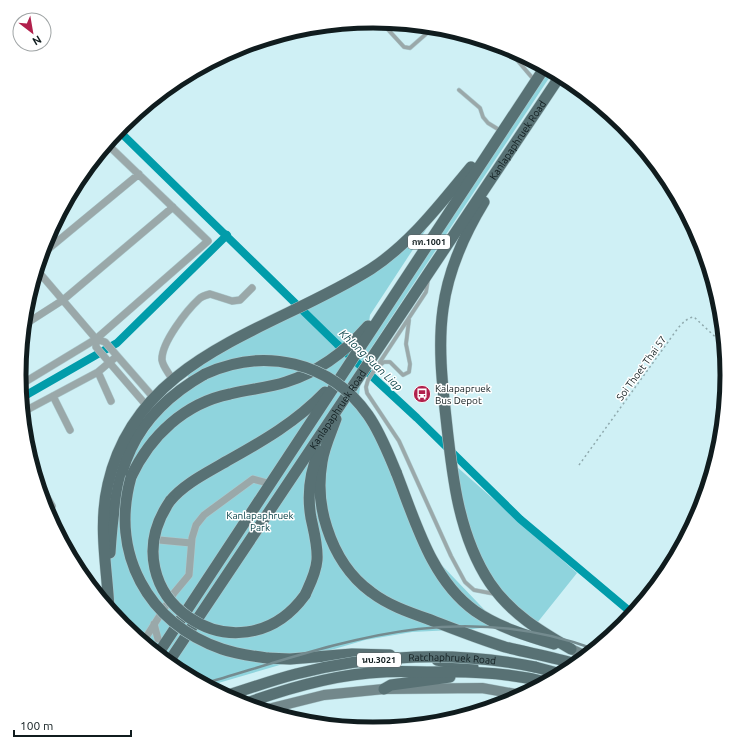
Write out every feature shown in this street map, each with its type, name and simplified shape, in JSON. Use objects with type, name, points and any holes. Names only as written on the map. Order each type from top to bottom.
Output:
[{"type":"main road","name":"Kanlapaphruek Road","points":[[161,649],[346,368],[352,349],[364,330],[396,292],[542,72]]},
{"type":"main road","name":"Kanlapaphruek Road","points":[[172,658],[342,402],[373,368],[426,274],[557,80]]},
{"type":"main road","points":[[542,104],[470,226],[452,270],[443,308],[441,344],[442,383],[450,457],[457,500],[466,534],[477,561],[491,584],[501,596],[532,626],[580,653]]},
{"type":"main road","points":[[109,600],[103,537],[104,503],[108,484],[121,446],[150,401],[172,379],[203,357],[371,269],[414,235],[502,131]]},
{"type":"main road","points":[[352,349],[337,355],[322,366],[293,380],[218,397],[196,406],[166,428],[153,441],[141,459],[132,477],[125,504],[126,537],[131,559],[141,583],[154,604],[172,622],[197,638],[231,652],[267,658],[290,659],[352,654],[386,655],[451,663],[505,674]]},
{"type":"main road","points":[[108,586],[119,477],[128,454],[140,431],[159,407],[174,393],[205,374],[230,365],[261,360],[294,364],[320,373],[340,385],[362,407],[379,433],[432,558],[444,579],[460,598],[474,611],[505,627],[572,649]]},
{"type":"main road","points":[[342,402],[317,455],[311,476],[310,507],[316,542],[316,562],[313,579],[305,595],[296,607],[279,620],[260,629],[248,632],[223,632],[207,628],[191,620],[176,608],[165,594],[158,580],[154,565],[154,536],[160,516],[170,502],[186,485],[296,419],[346,368]]},
{"type":"main road","points":[[342,402],[322,461],[320,494],[325,522],[330,538],[351,573],[370,592],[386,602],[404,610],[486,641],[568,662]]},
{"type":"main road","name":"Ratchaphruek Road","points":[[235,693],[297,674],[373,661],[421,657],[496,660],[553,672]]},
{"type":"main road","name":"Ratchaphruek Road","points":[[253,701],[273,694],[340,678],[382,672],[462,672],[505,674],[537,680]]},
{"type":"main road","points":[[384,688],[391,685],[448,678],[462,672]]},
{"type":"main road","points":[[274,708],[324,695],[384,688],[482,688],[511,693]]},
{"type":"street","points":[[26,381],[96,339],[208,241],[111,148]]},
{"type":"street","points":[[50,248],[139,174]]},
{"type":"street","points":[[31,321],[63,300],[173,207]]},
{"type":"street","points":[[41,274],[96,339],[105,342],[115,353],[150,401]]},
{"type":"street","points":[[172,379],[162,360],[164,350],[179,321],[200,298],[210,294],[232,301],[240,300],[252,288]]},
{"type":"street","points":[[96,339],[96,347],[107,360],[150,401]]},
{"type":"street","points":[[28,409],[98,372],[107,360],[115,353]]},
{"type":"street","points":[[98,372],[112,401]]},
{"type":"street","points":[[53,396],[70,430]]},
{"type":"street","points":[[146,637],[189,575],[191,544],[199,521],[253,479],[271,484]]},
{"type":"street","points":[[159,540],[191,544]]},
{"type":"street","points":[[154,624],[158,639]]},
{"type":"lane","points":[[387,29],[404,47],[410,48],[428,33]]},
{"type":"lane","points":[[516,59],[535,81]]},
{"type":"lane","points":[[459,90],[480,108],[483,117],[488,123],[502,131]]},
{"type":"lane","points":[[373,368],[410,317],[427,290],[426,274]]},
{"type":"lane","points":[[373,368],[384,362],[390,362],[403,375],[409,372],[410,364],[406,344],[410,317]]},
{"type":"lane","points":[[364,378],[367,393],[399,442],[451,556],[465,582],[474,590],[501,596]]},
{"type":"path","name":"Soi Thoet Thai 57","points":[[579,465],[675,333],[690,317],[694,317],[718,339]]},
{"type":"green space","name":"Kanlapaphruek Park","points":[[546,74],[550,76],[364,359],[358,402],[434,557],[500,626],[412,632],[365,640],[215,684],[180,664],[144,636],[105,595],[122,469],[167,403],[193,381],[182,371],[414,240],[427,228],[370,315],[366,344]]},
{"type":"green space","points":[[456,466],[577,573],[537,623],[502,592],[482,564],[470,532]]},
{"type":"waterway","name":"Khlong Suan Liap","points":[[123,135],[337,344],[417,418],[520,519],[628,610]]},
{"type":"waterway","points":[[27,395],[117,343],[227,235]]},
{"type":"railway","points":[[211,682],[302,654],[349,642],[396,632],[444,627],[492,627],[542,634],[588,647]]},
{"type":"place","name":"Kalapapruek Bus Depot","points":[[422,394]]}]
